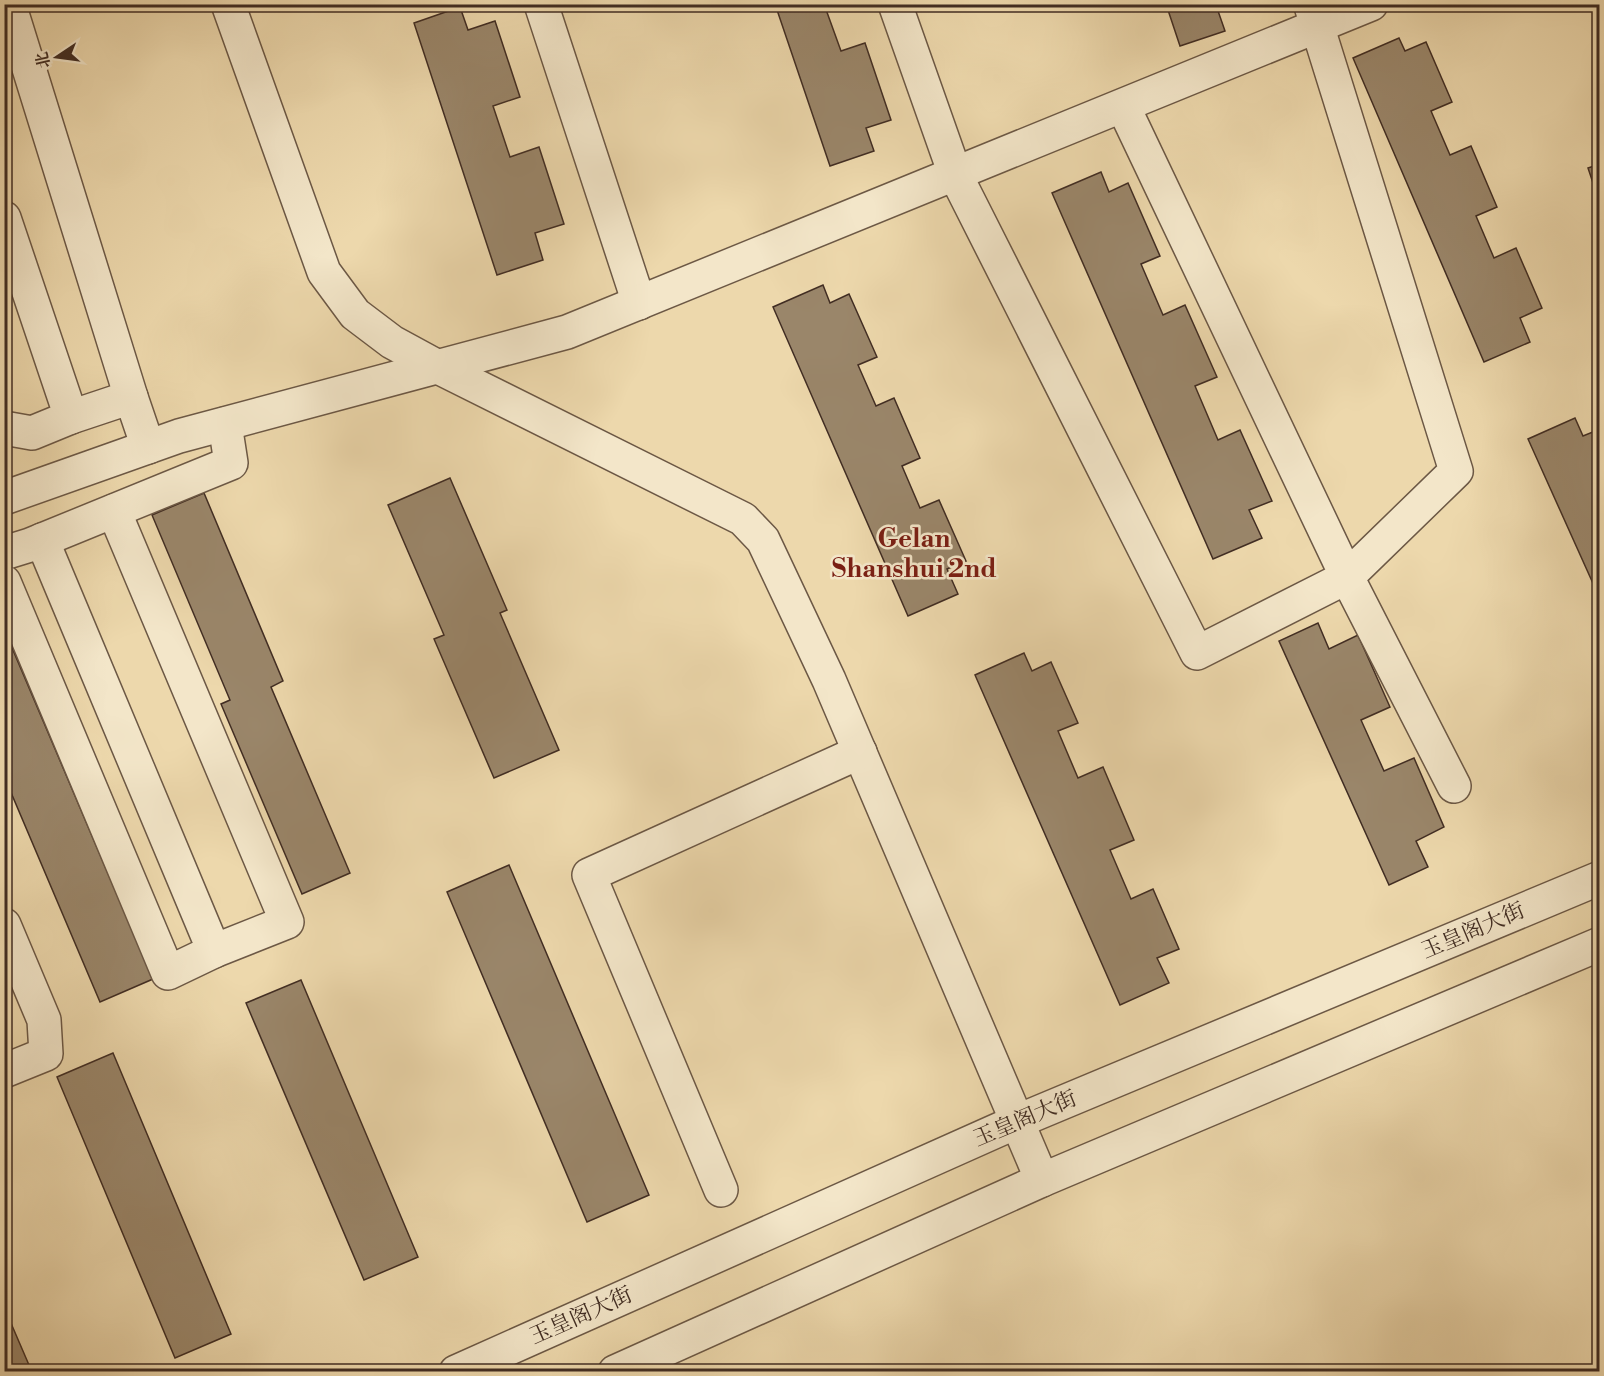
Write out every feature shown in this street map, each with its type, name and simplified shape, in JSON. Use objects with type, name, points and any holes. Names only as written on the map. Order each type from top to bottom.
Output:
[{"type":"street","points":[[9,4],[148,447]]},
{"type":"street","points":[[228,4],[324,272],[355,314],[392,342],[438,367],[743,519],[763,540],[829,680],[1042,1180]]},
{"type":"street","points":[[541,4],[639,303]]},
{"type":"street","points":[[894,4],[955,174],[1197,653],[1347,577],[1456,471],[1314,15]]},
{"type":"street","points":[[4,498],[179,436],[567,332],[1123,105],[1314,15],[1371,4]]},
{"type":"street","points":[[1123,105],[1347,577],[1454,786]]},
{"type":"street","points":[[4,218],[71,417]]},
{"type":"street","points":[[4,428],[32,433],[131,397]]},
{"type":"street","points":[[4,553],[42,540],[231,463],[225,424]]},
{"type":"street","points":[[4,582],[168,973],[214,951],[287,922],[114,511]]},
{"type":"street","points":[[42,540],[214,951]]},
{"type":"street","points":[[721,1190],[589,875],[860,752]]},
{"type":"street","name":"玉皇阁大街","points":[[456,1371],[1016,1122],[1599,878]]},
{"type":"street","points":[[4,924],[44,1020],[46,1054],[4,1071]]},
{"type":"street","points":[[615,1371],[1042,1180],[1599,944]]},
{"type":"building","points":[[775,4],[824,4],[841,51],[865,43],[891,120],[866,128],[874,151],[830,166]]},
{"type":"building","points":[[1166,4],[1228,4],[1217,8],[1225,31],[1180,46]]},
{"type":"building","points":[[460,7],[468,30],[495,21],[520,97],[493,106],[510,157],[539,147],[564,224],[535,233],[543,260],[497,275],[414,23]]},
{"type":"building","points":[[1399,38],[1405,51],[1426,42],[1452,102],[1431,111],[1450,155],[1471,146],[1497,207],[1476,216],[1494,258],[1516,248],[1542,308],[1520,318],[1530,342],[1484,362],[1353,58]]},
{"type":"building","points":[[1600,164],[1600,204],[1588,168]]},
{"type":"building","points":[[1101,172],[1109,192],[1128,183],[1160,256],[1141,264],[1163,315],[1185,305],[1217,377],[1195,386],[1218,440],[1240,430],[1272,501],[1249,510],[1262,538],[1213,559],[1052,193]]},
{"type":"building","points":[[823,285],[830,303],[849,294],[877,357],[858,365],[876,406],[894,398],[920,458],[902,466],[920,508],[939,500],[966,561],[947,569],[958,594],[908,616],[773,307]]},
{"type":"building","points":[[1575,418],[1583,436],[1600,429],[1600,599],[1528,439]]},
{"type":"building","points":[[450,478],[507,610],[500,613],[559,750],[494,778],[434,639],[444,635],[388,505]]},
{"type":"building","points":[[204,493],[283,681],[271,687],[350,873],[302,894],[221,704],[230,700],[152,515]]},
{"type":"building","points":[[1318,623],[1329,649],[1358,635],[1390,707],[1361,720],[1384,771],[1414,758],[1444,827],[1416,841],[1428,867],[1389,885],[1279,641]]},
{"type":"building","points":[[4,629],[153,979],[100,1002],[4,776]]},
{"type":"building","points":[[1024,653],[1032,671],[1051,662],[1078,723],[1058,731],[1078,778],[1103,767],[1134,840],[1110,850],[1131,899],[1153,889],[1179,949],[1157,958],[1169,983],[1120,1005],[975,675]]},
{"type":"building","points":[[509,865],[649,1195],[587,1222],[447,892]]},
{"type":"building","points":[[301,980],[418,1257],[364,1280],[246,1003]]},
{"type":"building","points":[[113,1053],[231,1334],[175,1358],[57,1077]]},
{"type":"building","points":[[4,1307],[32,1372],[4,1372]]},
{"type":"district","name":"Gelan Shanshui 2nd","points":[[914,554]]}]
